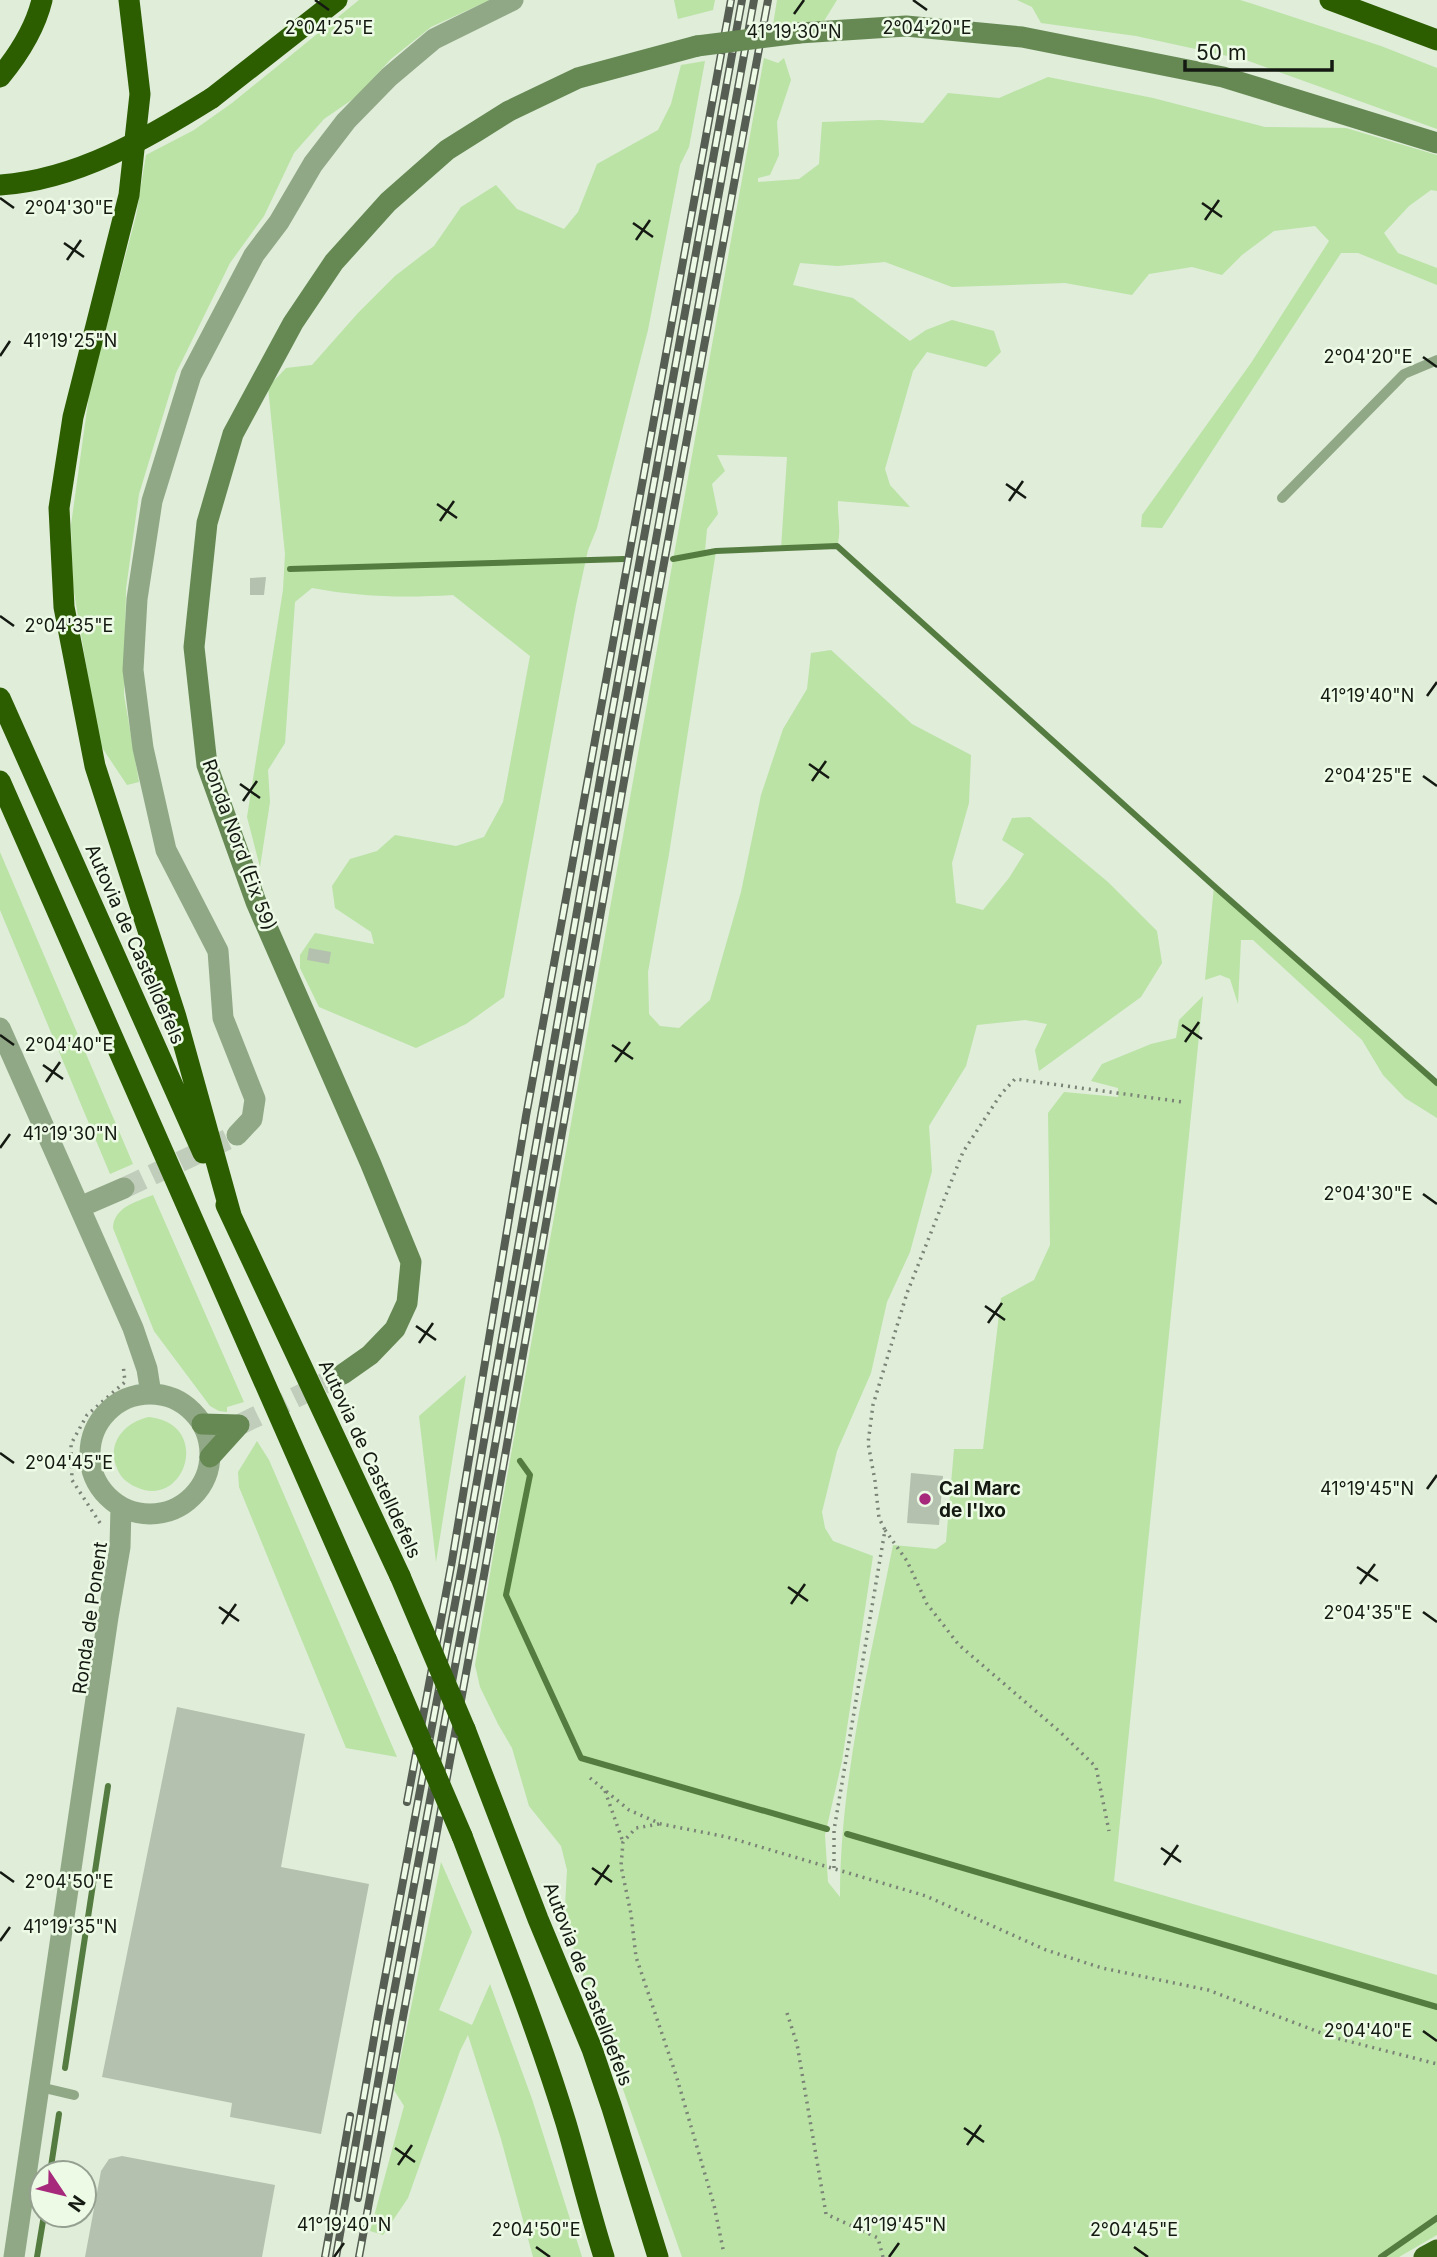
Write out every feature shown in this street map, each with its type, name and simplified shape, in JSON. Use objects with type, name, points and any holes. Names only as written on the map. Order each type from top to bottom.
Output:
[{"type":"highway","points":[[0,77],[22,48],[37,19],[42,0]]},
{"type":"highway","points":[[129,0],[140,94],[129,195],[73,417],[59,508],[64,607],[94,766],[176,1017],[231,1215]]},
{"type":"highway","points":[[0,186],[62,173],[109,156],[166,127],[212,98],[337,0]]},
{"type":"highway","points":[[1329,0],[1437,40]]},
{"type":"highway","name":"Autovia de Castelldefels","points":[[0,698],[231,1215],[400,1576],[465,1729],[538,1919],[592,2049],[658,2257]]},
{"type":"highway","points":[[0,781],[462,1836],[517,1977],[566,2123],[604,2257]]},
{"type":"highway","points":[[1423,2257],[1437,2250]]},
{"type":"main road","name":"Ronda Nord (Eix 59)","points":[[343,1374],[370,1354],[395,1329],[407,1303],[411,1262],[256,902],[206,765],[194,647],[207,523],[233,434],[293,323],[334,262],[388,202],[447,150],[509,111],[578,78],[697,46],[799,33],[906,26],[1022,37],[1223,77],[1437,143]]},
{"type":"main road","points":[[202,1424],[239,1425],[210,1457]]},
{"type":"street","points":[[237,1135],[251,1119],[254,1100],[223,1018],[218,951],[166,850],[143,748],[133,670],[137,599],[152,501],[191,375],[254,255],[279,222],[313,164],[346,121],[433,39],[513,0]]},
{"type":"street","points":[[0,1028],[133,1328],[147,1369],[151,1394]]},
{"type":"street","points":[[80,1207],[124,1188]]},
{"type":"street","points":[[132,1396],[166,1396],[193,1412],[202,1424],[210,1457],[206,1477],[195,1494],[179,1507],[160,1514],[146,1514],[121,1507],[99,1488],[92,1471],[89,1452],[93,1434],[102,1418],[116,1405],[132,1396]]},
{"type":"street","name":"Ronda de Ponent","points":[[14,2257],[120,1548],[121,1507]]},
{"type":"street","name":"Ronda de Ponent","points":[[120,1548],[146,1514]]},
{"type":"lane","points":[[1282,498],[1404,374],[1437,360]]},
{"type":"lane","points":[[40,2087],[74,2095]]},
{"type":"path","points":[[1109,1831],[1096,1767],[1059,1731],[959,1646],[927,1604],[906,1561],[879,1517],[868,1443],[873,1405],[907,1293],[963,1152],[1001,1094],[1015,1079],[1183,1102]]},
{"type":"path","name":"Ronda de Ponent","points":[[103,1529],[72,1480],[71,1444],[87,1415],[125,1382],[122,1359]]},
{"type":"path","points":[[834,1868],[834,1830],[885,1530]]},
{"type":"path","points":[[590,1778],[629,1810],[661,1824],[727,1837],[926,1896],[1046,1950],[1102,1968],[1208,1990],[1332,2037],[1437,2064]]},
{"type":"path","points":[[605,1791],[623,1842],[621,1866],[631,1913],[636,1957],[676,2075],[714,2205],[724,2254]]},
{"type":"path","points":[[623,1842],[636,1828],[661,1824]]},
{"type":"path","points":[[787,2013],[797,2044],[826,2214],[878,2238],[883,2257]]},
{"type":"green space","points":[[359,0],[490,0],[431,27],[391,59],[356,97],[324,119],[294,153],[264,216],[230,263],[176,373],[139,494],[126,589],[124,695],[139,782],[127,785],[99,743],[73,586],[71,525],[90,388],[136,216],[146,155],[194,130],[232,103]]},
{"type":"green space","points":[[674,0],[715,0],[713,10],[678,19]]},
{"type":"green space","points":[[777,0],[837,0],[824,21],[801,22],[781,36],[772,31]]},
{"type":"green space","points":[[1017,0],[1240,0],[1250,3],[1381,46],[1437,68],[1437,129],[1246,60],[1136,36],[1041,23],[1032,7]]},
{"type":"green space","points":[[764,58],[778,63],[784,58],[791,80],[777,122],[779,155],[770,175],[758,178],[758,182],[799,179],[819,164],[822,122],[880,120],[923,123],[948,93],[999,98],[1048,77],[1153,98],[1265,127],[1346,128],[1437,155],[1437,191],[1431,190],[1409,206],[1384,233],[1398,253],[1437,268],[1437,285],[1358,253],[1341,253],[1162,528],[1141,527],[1142,515],[1251,363],[1329,241],[1315,226],[1274,231],[1242,255],[1222,275],[1192,267],[1149,274],[1132,295],[1065,283],[952,287],[885,262],[837,266],[800,263],[793,285],[853,298],[910,341],[926,330],[952,320],[994,331],[1001,352],[986,367],[927,352],[913,371],[885,469],[890,485],[910,507],[838,501],[837,546],[781,549],[787,457],[717,455],[725,471],[712,484],[718,514],[707,529],[705,551],[716,551],[648,972],[649,1014],[660,1026],[679,1028],[710,1000],[741,892],[761,795],[783,729],[807,689],[811,653],[831,650],[912,724],[971,755],[969,803],[952,863],[956,903],[983,910],[1024,854],[1002,840],[1012,818],[1030,817],[1108,882],[1157,931],[1162,963],[1141,997],[1039,1071],[1035,1050],[1047,1024],[1025,1020],[977,1025],[966,1066],[929,1126],[932,1171],[910,1252],[887,1302],[871,1373],[837,1451],[822,1512],[825,1528],[833,1541],[873,1556],[842,1761],[825,1835],[828,1882],[840,1897],[841,1853],[851,1764],[893,1545],[936,1549],[946,1542],[954,1449],[983,1449],[1001,1298],[1034,1280],[1050,1245],[1048,1113],[1064,1092],[1118,1097],[1118,1088],[1091,1081],[1102,1064],[1151,1044],[1176,1038],[1179,1020],[1203,996],[1114,1881],[1437,1975],[1437,2235],[1399,2257],[682,2257],[566,1927],[567,1870],[561,1846],[529,1806],[512,1748],[480,1687],[475,1665],[497,1532]]},
{"type":"green space","points":[[705,61],[689,147],[680,165],[648,330],[597,528],[588,550],[576,605],[504,997],[466,1024],[416,1048],[319,1007],[300,968],[300,955],[315,933],[374,944],[371,932],[335,908],[332,886],[350,859],[377,851],[395,835],[456,846],[484,837],[503,802],[530,656],[453,595],[382,596],[312,588],[295,602],[285,743],[268,770],[270,802],[260,867],[247,817],[283,590],[285,554],[268,387],[286,368],[312,365],[395,276],[434,246],[461,207],[496,185],[517,209],[564,229],[578,212],[597,164],[658,130],[671,104],[681,65]]},
{"type":"green space","points":[[0,852],[133,1164],[110,1174],[0,910]]},
{"type":"green space","points":[[1214,886],[1437,1083],[1437,1118],[1405,1098],[1383,1075],[1362,1040],[1253,940],[1241,940],[1238,1004],[1230,979],[1220,975],[1205,980]]},
{"type":"green space","points":[[153,1195],[244,1402],[227,1407],[227,1412],[210,1406],[154,1331],[113,1228],[117,1215],[122,1210]]},
{"type":"green space","points":[[466,1375],[436,1562],[419,1416]]},
{"type":"green space","points":[[149,1417],[169,1423],[181,1434],[186,1448],[185,1463],[179,1477],[168,1487],[153,1491],[127,1482],[118,1471],[114,1459],[116,1442],[125,1429]]},
{"type":"green space","points":[[257,1441],[269,1460],[397,1757],[346,1748],[239,1487],[238,1472]]},
{"type":"green space","points":[[441,1862],[472,1932],[439,2010],[472,2025],[490,1984],[532,2099],[582,2257],[533,2257],[501,2139],[468,2035],[408,2198],[383,2235],[370,2231],[404,2106],[394,2090]]},
{"type":"building","points":[[266,577],[264,595],[250,595],[250,578]]},
{"type":"building","points":[[309,948],[331,952],[329,964],[307,960]]},
{"type":"building","name":"Cal Marc de l'Ixo","points":[[911,1473],[943,1476],[939,1525],[907,1523]]},
{"type":"building","points":[[177,1707],[305,1734],[281,1867],[369,1884],[321,2134],[230,2117],[232,2103],[102,2077]]},
{"type":"building","points":[[122,2156],[275,2185],[262,2257],[85,2257],[90,2229],[98,2229],[98,2187],[101,2171],[109,2159]]},
{"type":"waterway","points":[[673,559],[716,551],[837,546],[1437,1083]]},
{"type":"waterway","points":[[290,569],[624,559]]},
{"type":"waterway","points":[[520,1461],[530,1475],[506,1595],[581,1758],[827,1829]]},
{"type":"waterway","points":[[65,2068],[108,1786]]},
{"type":"waterway","points":[[847,1834],[1437,2007]]},
{"type":"waterway","points":[[52,2159],[59,2114]]},
{"type":"waterway","points":[[1381,2257],[1437,2218]]},
{"type":"waterway","points":[[37,2257],[42,2229]]},
{"type":"tunnel","points":[[124,1188],[237,1135]]},
{"type":"tunnel","points":[[239,1425],[343,1374]]},
{"type":"railway","points":[[407,1802],[452,1561],[526,1116],[731,0]]},
{"type":"railway","points":[[336,2257],[742,0]]},
{"type":"railway","points":[[358,2198],[754,0]]},
{"type":"railway","points":[[359,2257],[484,1575],[630,747],[768,0]]},
{"type":"railway","points":[[325,2257],[350,2116]]},
{"type":"place","name":"Cal Marc de l'Ixo","points":[[925,1499]]}]
